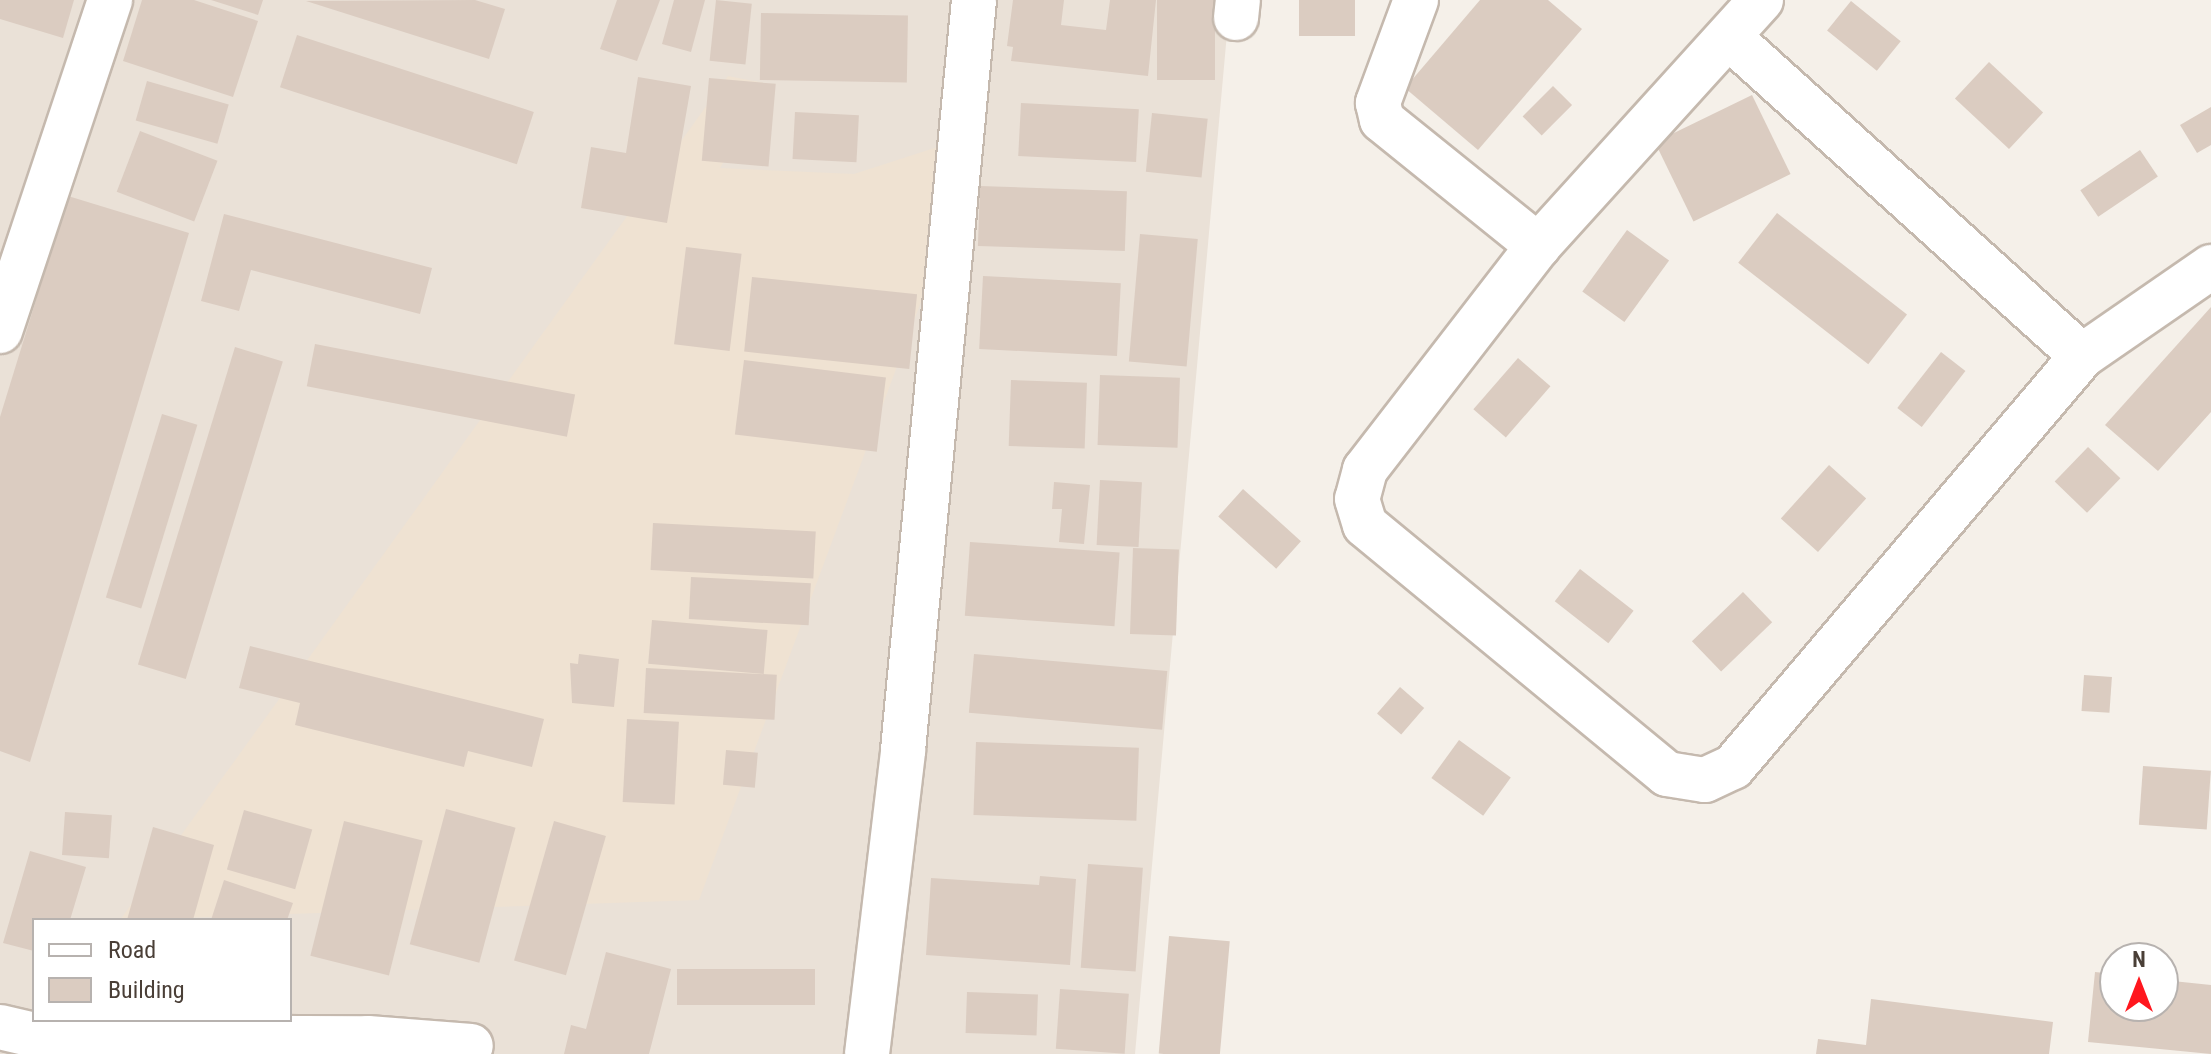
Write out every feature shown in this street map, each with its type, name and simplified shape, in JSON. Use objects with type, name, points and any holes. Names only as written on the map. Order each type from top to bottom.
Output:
[{"type":"street","points":[[0,331],[110,0]]},
{"type":"street","points":[[867,1054],[903,750],[974,0]]},
{"type":"street","points":[[1416,0],[1378,103],[1382,120],[1538,246]]},
{"type":"street","points":[[1761,0],[1538,246],[1365,470],[1357,499],[1365,525],[1667,774],[1705,780],[1733,767],[2082,356],[2211,267]]},
{"type":"street","points":[[1729,37],[2082,356]]},
{"type":"street","points":[[0,1027],[43,1037],[471,1046]]},
{"type":"shaded area","points":[[0,0],[1230,0],[1135,1054],[0,1054]]},
{"type":"shaded area","points":[[728,76],[769,84],[720,168],[854,174],[984,132],[699,900],[121,918]]},
{"type":"building","points":[[0,0],[74,0],[63,38],[0,19]]},
{"type":"building","points":[[142,0],[194,0],[258,21],[233,97],[123,61]]},
{"type":"building","points":[[211,0],[263,0],[258,15]]},
{"type":"building","points":[[475,0],[505,9],[489,59],[306,1]]},
{"type":"building","points":[[617,0],[660,0],[637,61],[600,49]]},
{"type":"building","points":[[674,0],[705,0],[691,52],[662,44]]},
{"type":"building","points":[[716,0],[752,4],[745,64],[710,61]]},
{"type":"building","points":[[1013,0],[1064,0],[1061,25],[1106,30],[1110,0],[1156,0],[1148,76],[1011,61],[1013,47],[1007,46]]},
{"type":"building","points":[[1157,0],[1215,0],[1215,80],[1157,80]]},
{"type":"building","points":[[1299,0],[1355,0],[1355,36],[1299,36]]},
{"type":"building","points":[[1480,0],[1548,0],[1582,29],[1478,150],[1405,88]]},
{"type":"building","points":[[1851,1],[1901,41],[1877,71],[1827,31]]},
{"type":"building","points":[[761,13],[908,16],[907,83],[760,80]]},
{"type":"building","points":[[297,35],[534,112],[517,164],[280,87]]},
{"type":"building","points":[[1989,62],[2043,112],[2009,149],[1955,99]]},
{"type":"building","points":[[638,77],[691,86],[667,223],[581,208],[591,147],[626,153]]},
{"type":"building","points":[[709,78],[776,84],[769,167],[702,161]]},
{"type":"building","points":[[147,81],[229,104],[217,144],[136,120]]},
{"type":"building","points":[[1553,86],[1572,105],[1542,135],[1523,116]]},
{"type":"building","points":[[1752,95],[1791,174],[1694,221],[1655,142]]},
{"type":"building","points":[[1021,103],[1139,109],[1136,162],[1018,156]]},
{"type":"building","points":[[2211,107],[2211,145],[2197,153],[2180,125]]},
{"type":"building","points":[[795,112],[859,115],[856,162],[793,159]]},
{"type":"building","points":[[1152,113],[1208,119],[1202,178],[1146,172]]},
{"type":"building","points":[[140,131],[217,161],[194,221],[117,192]]},
{"type":"building","points":[[2140,150],[2158,177],[2098,217],[2080,190]]},
{"type":"building","points":[[980,186],[1127,191],[1125,251],[978,246]]},
{"type":"building","points":[[68,196],[189,233],[30,762],[0,751],[0,417]]},
{"type":"building","points":[[1777,213],[1907,315],[1868,364],[1738,263]]},
{"type":"building","points":[[224,214],[432,268],[420,314],[251,270],[239,311],[201,301]]},
{"type":"building","points":[[1627,230],[1669,261],[1624,322],[1582,291]]},
{"type":"building","points":[[1140,234],[1198,239],[1187,367],[1129,362]]},
{"type":"building","points":[[686,247],[742,254],[730,351],[674,344]]},
{"type":"building","points":[[983,276],[1121,283],[1117,356],[979,349]]},
{"type":"building","points":[[752,277],[917,294],[909,369],[744,352]]},
{"type":"building","points":[[2211,307],[2211,412],[2158,471],[2105,425]]},
{"type":"building","points":[[315,344],[575,395],[567,437],[307,386]]},
{"type":"building","points":[[235,347],[283,362],[186,679],[138,664]]},
{"type":"building","points":[[1941,352],[1965,371],[1922,427],[1897,408]]},
{"type":"building","points":[[1518,358],[1550,386],[1506,438],[1473,409]]},
{"type":"building","points":[[744,360],[886,377],[877,452],[735,434]]},
{"type":"building","points":[[1100,375],[1180,378],[1178,448],[1098,445]]},
{"type":"building","points":[[1011,380],[1087,383],[1085,449],[1009,446]]},
{"type":"building","points":[[162,414],[197,425],[141,608],[106,598]]},
{"type":"building","points":[[2088,447],[2120,478],[2087,513],[2055,482]]},
{"type":"building","points":[[1829,465],[1866,498],[1818,552],[1781,519]]},
{"type":"building","points":[[1100,480],[1142,482],[1139,547],[1097,545]]},
{"type":"building","points":[[1054,482],[1090,485],[1084,544],[1059,542],[1062,509],[1052,509]]},
{"type":"building","points":[[1243,489],[1301,541],[1276,569],[1218,516]]},
{"type":"building","points":[[653,523],[816,532],[813,578],[651,570]]},
{"type":"building","points":[[970,542],[1120,552],[1114,626],[965,616]]},
{"type":"building","points":[[1133,548],[1179,550],[1176,636],[1130,634]]},
{"type":"building","points":[[1580,569],[1634,611],[1608,643],[1555,601]]},
{"type":"building","points":[[691,577],[811,583],[809,625],[689,619]]},
{"type":"building","points":[[1743,592],[1772,622],[1721,672],[1692,641]]},
{"type":"building","points":[[652,620],[768,630],[764,674],[648,664]]},
{"type":"building","points":[[250,646],[544,719],[532,767],[468,751],[464,767],[295,725],[300,703],[239,688]]},
{"type":"building","points":[[579,654],[619,659],[614,707],[572,703],[570,663],[578,664]]},
{"type":"building","points":[[974,654],[1167,671],[1162,730],[969,713]]},
{"type":"building","points":[[646,668],[777,675],[774,720],[644,713]]},
{"type":"building","points":[[2084,675],[2112,677],[2109,713],[2081,711]]},
{"type":"building","points":[[1400,687],[1424,708],[1401,734],[1377,713]]},
{"type":"building","points":[[627,719],[679,722],[675,805],[623,802]]},
{"type":"building","points":[[1459,740],[1511,778],[1483,816],[1431,778]]},
{"type":"building","points":[[976,742],[1139,748],[1136,821],[973,815]]},
{"type":"building","points":[[726,750],[758,753],[755,788],[723,785]]},
{"type":"building","points":[[2143,766],[2211,771],[2207,830],[2139,825]]},
{"type":"building","points":[[446,809],[516,828],[479,963],[410,944]]},
{"type":"building","points":[[244,810],[312,830],[295,889],[227,870]]},
{"type":"building","points":[[65,812],[112,815],[109,858],[62,855]]},
{"type":"building","points":[[344,821],[423,841],[389,975],[310,956]]},
{"type":"building","points":[[554,821],[606,836],[566,975],[514,960]]},
{"type":"building","points":[[153,827],[214,845],[194,918],[128,918]]},
{"type":"building","points":[[30,851],[86,867],[71,918],[32,918],[32,950],[3,943]]},
{"type":"building","points":[[1088,864],[1143,868],[1136,972],[1081,968]]},
{"type":"building","points":[[1040,876],[1076,879],[1070,965],[926,955],[931,878],[1039,885]]},
{"type":"building","points":[[224,880],[293,903],[288,918],[212,918]]},
{"type":"building","points":[[1169,936],[1230,941],[1220,1054],[1159,1054]]},
{"type":"building","points":[[606,952],[671,969],[649,1054],[564,1054],[571,1025],[586,1029]]},
{"type":"building","points":[[677,969],[815,969],[815,1005],[677,1005]]},
{"type":"building","points":[[2095,972],[2099,972],[2099,1022],[2179,1022],[2179,982],[2211,985],[2211,1054],[2088,1042]]},
{"type":"building","points":[[1060,989],[1129,994],[1125,1054],[1056,1049]]},
{"type":"building","points":[[967,992],[1038,994],[1037,1035],[966,1033]]},
{"type":"building","points":[[1871,999],[2053,1022],[2049,1054],[1816,1054],[1818,1039],[1866,1045]]}]
